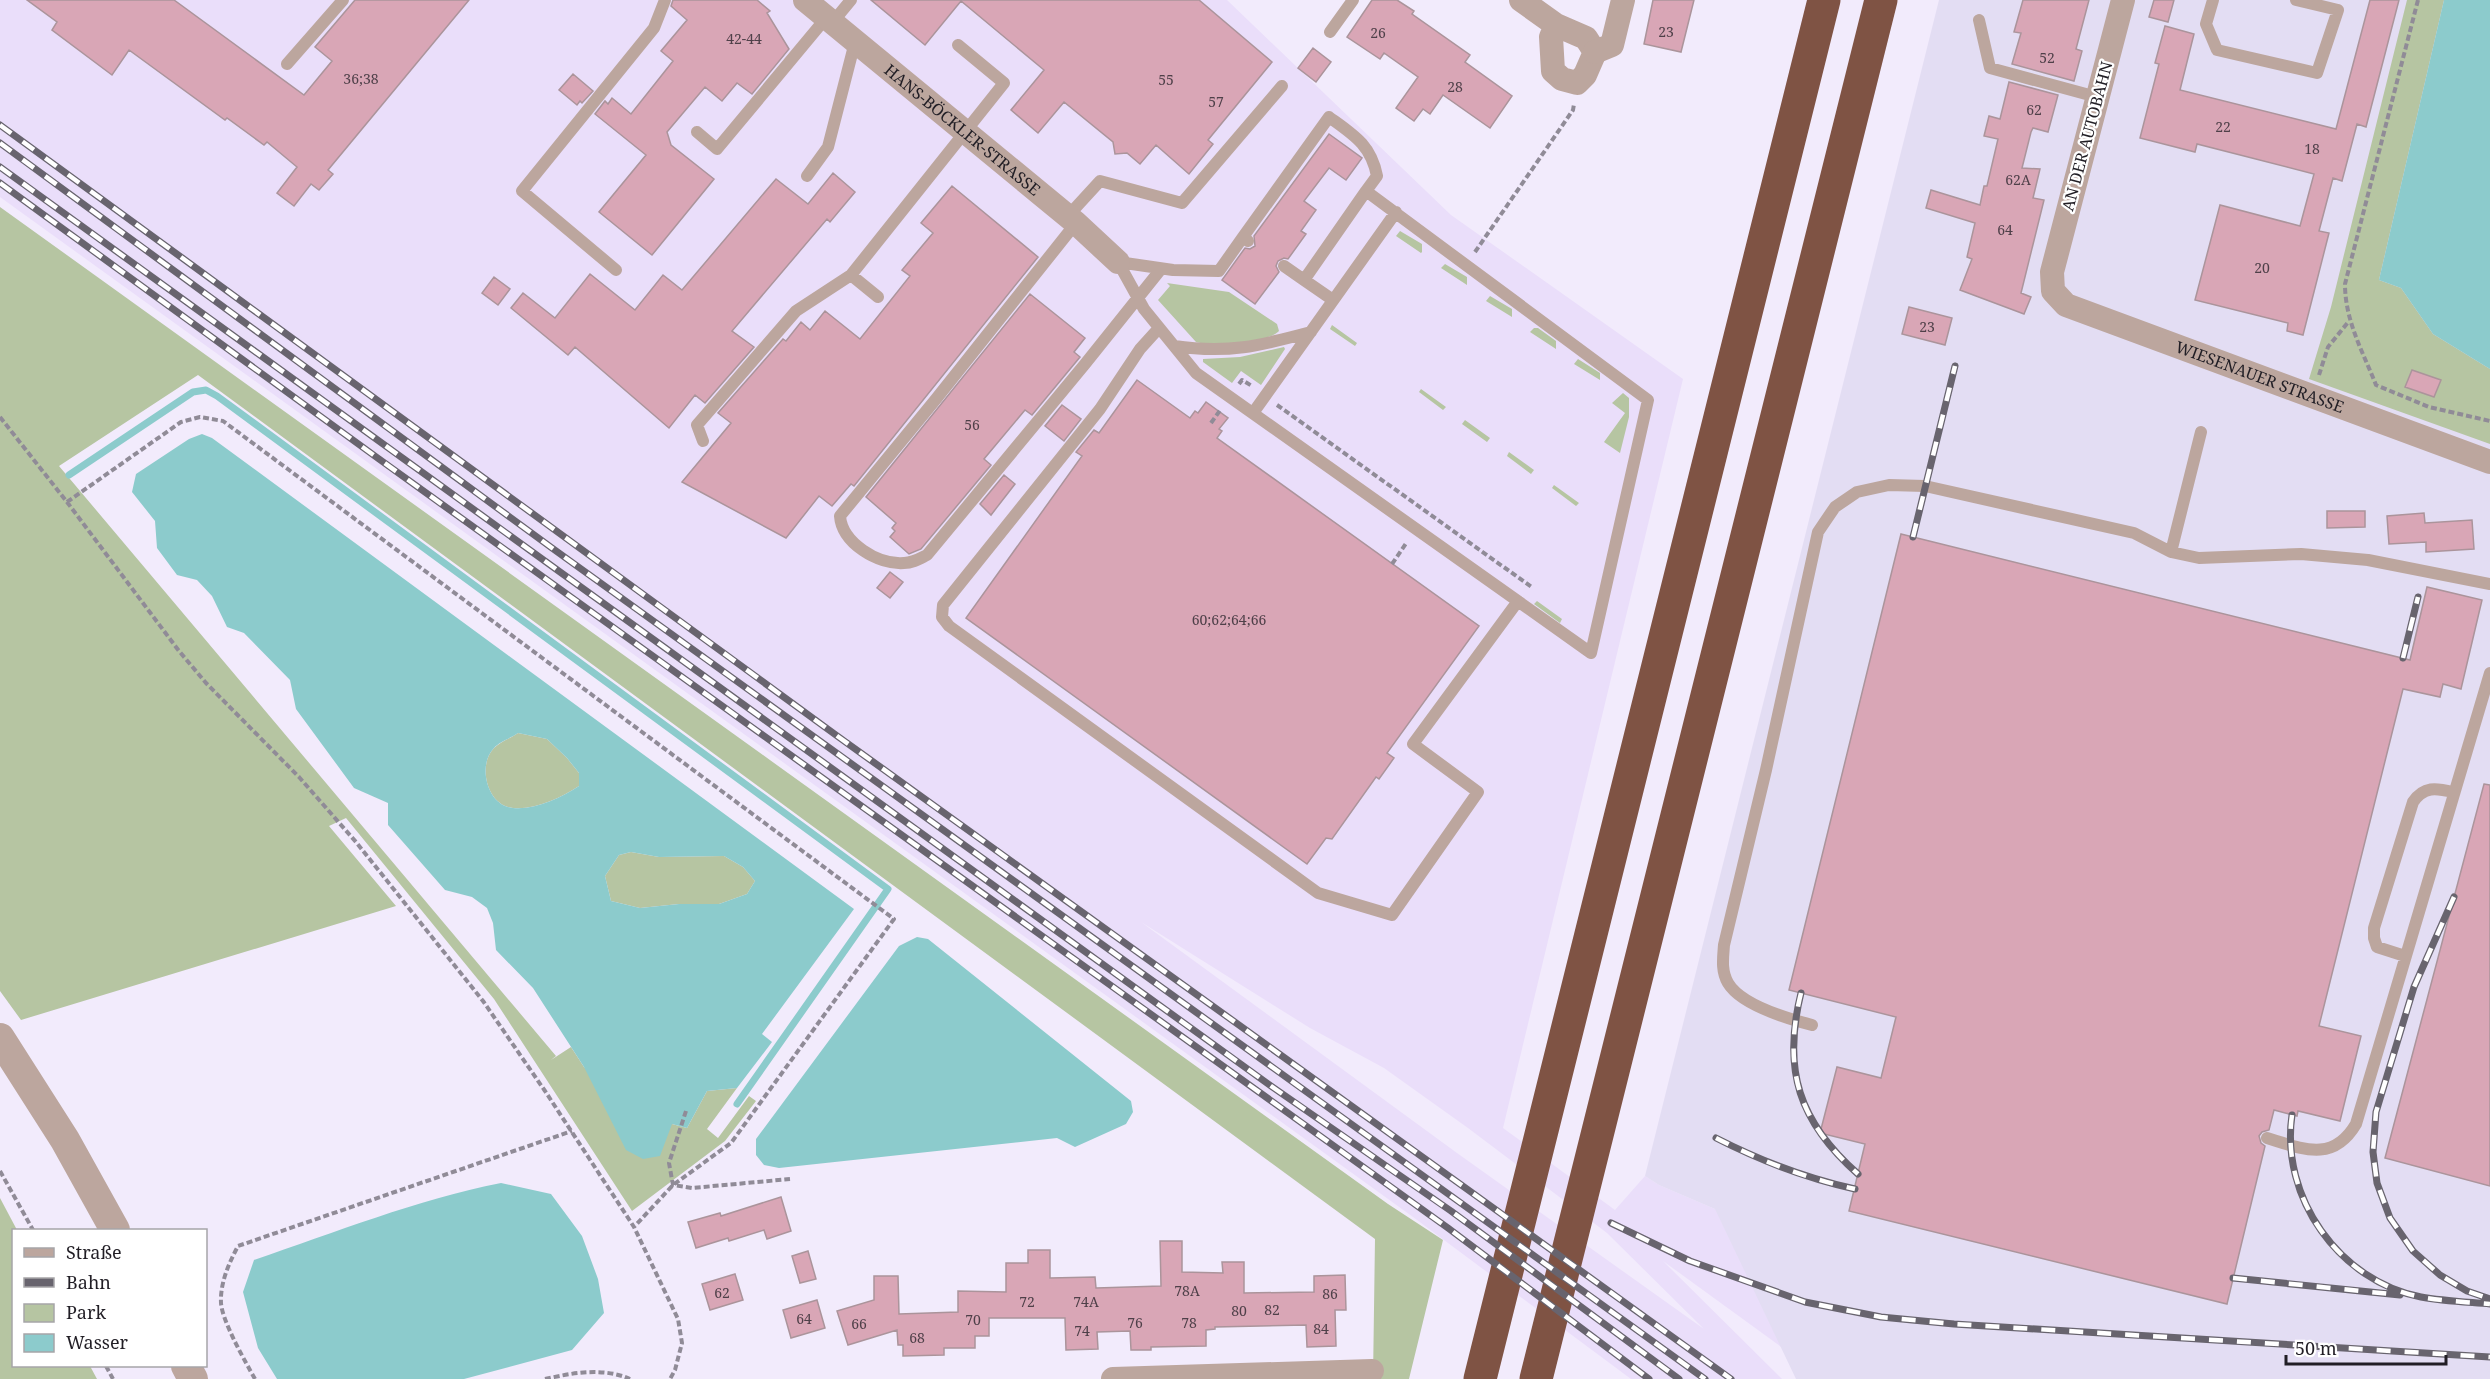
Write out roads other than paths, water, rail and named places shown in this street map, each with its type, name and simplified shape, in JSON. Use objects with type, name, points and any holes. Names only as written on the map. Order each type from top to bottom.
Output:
[{"type":"highway","points":[[1480,1379],[1824,0]]},
{"type":"highway","points":[[1536,1379],[1881,0]]},
{"type":"street","name":"HANS-BÖCKLER-STRASSE","points":[[805,0],[1071,220],[1118,262]]},
{"type":"street","points":[[1521,0],[1556,25],[1586,38],[1595,52]]},
{"type":"street","points":[[1556,25],[1551,37],[1553,71],[1562,79],[1577,82],[1585,75],[1595,52],[1612,45],[1623,0]]},
{"type":"street","name":"AN DER AUTOBAHN","points":[[2052,272],[2123,0]]},
{"type":"street","name":"WIESENAUER STRASSE","points":[[2052,272],[2054,291],[2066,305],[2490,462]]},
{"type":"street","points":[[0,1038],[64,1140],[114,1229]]},
{"type":"street","points":[[1113,1379],[1372,1371]]},
{"type":"lane","points":[[287,64],[343,0]]},
{"type":"lane","points":[[616,270],[522,191],[654,28],[665,0]]},
{"type":"lane","points":[[697,132],[717,149],[829,20],[851,0]]},
{"type":"lane","points":[[1330,32],[1353,0]]},
{"type":"lane","points":[[2213,0],[2206,24],[2217,50],[2317,73],[2338,10],[2296,0]]},
{"type":"lane","points":[[1979,20],[1990,68],[2097,97]]},
{"type":"lane","points":[[807,177],[828,147],[855,42]]},
{"type":"lane","points":[[703,441],[696,425],[796,311],[851,275],[966,135],[1004,83],[958,45]]},
{"type":"lane","points":[[1161,268],[927,555],[902,564],[886,561],[864,551],[848,538],[841,528],[840,516],[1100,181],[1182,203],[1282,86]]},
{"type":"lane","points":[[1118,262],[1161,268],[1219,271],[1246,239],[1329,117],[1353,135],[1374,158],[1377,176],[1304,280]]},
{"type":"lane","points":[[1118,262],[1137,297],[1159,328],[1197,373],[1591,653],[1648,400],[1366,191]]},
{"type":"lane","points":[[1253,413],[1396,212]]},
{"type":"lane","points":[[1284,266],[1333,300]]},
{"type":"lane","points":[[851,275],[878,297]]},
{"type":"lane","points":[[1159,328],[1140,349],[1100,409],[943,605],[942,617],[949,626],[1318,893],[1392,915],[1478,792],[1413,744],[1518,601]]},
{"type":"lane","points":[[1174,346],[1202,350],[1232,350],[1311,332]]},
{"type":"lane","points":[[2171,552],[2201,432]]},
{"type":"lane","points":[[1812,1025],[1794,1020],[1741,996],[1728,983],[1722,966],[1724,945],[1766,770],[1818,532],[1835,507],[1857,492],[1889,485],[1925,486],[2134,533],[2171,552],[2199,558],[2301,554],[2368,560],[2490,584]]},
{"type":"lane","points":[[2267,1138],[2311,1150],[2326,1150],[2349,1136],[2356,1124],[2490,673]]},
{"type":"lane","points":[[2405,956],[2377,947],[2374,928],[2413,801],[2427,789],[2436,788],[2453,792]]},
{"type":"water","points":[[2444,0],[2490,0],[2490,369],[2433,334],[2401,288],[2379,280]]},
{"type":"water","points":[[202,434],[212,438],[854,909],[762,1034],[772,1042],[737,1088],[707,1091],[687,1128],[672,1124],[660,1156],[643,1159],[626,1150],[584,1067],[533,988],[496,950],[493,923],[487,908],[472,897],[445,890],[388,825],[388,803],[354,788],[296,709],[290,680],[244,633],[227,627],[212,596],[197,580],[177,575],[157,548],[155,521],[132,492],[136,474],[189,439]],"holes":[[[518,733],[547,739],[579,773],[579,786],[556,799],[530,807],[513,808],[504,806],[497,800],[487,784],[486,764],[496,746]],[[631,852],[659,857],[724,856],[743,867],[755,881],[747,894],[719,904],[679,904],[640,908],[611,901],[605,876],[619,855]]]},
{"type":"water","points":[[917,937],[928,939],[1131,1101],[1133,1112],[1126,1124],[1075,1147],[1057,1138],[779,1168],[764,1165],[756,1155],[756,1139],[899,946]]},
{"type":"water","points":[[501,1183],[551,1194],[582,1236],[598,1279],[604,1313],[572,1350],[464,1379],[277,1379],[258,1348],[243,1292],[254,1260],[407,1207]]},
{"type":"waterway","points":[[69,475],[193,392],[206,390],[888,889],[737,1104]]},
{"type":"railway","points":[[0,125],[840,738],[1731,1379]]},
{"type":"railway","points":[[0,143],[552,548],[1705,1379]]},
{"type":"railway","points":[[0,167],[1271,1086],[1451,1211],[1679,1379]]},
{"type":"railway","points":[[0,183],[379,459],[1448,1228],[1649,1379]]},
{"type":"railway","points":[[1913,537],[1955,366]]},
{"type":"railway","points":[[2403,658],[2418,597]]},
{"type":"railway","points":[[2454,897],[2414,987],[2376,1112],[2373,1152],[2377,1183],[2390,1218],[2413,1251],[2440,1275],[2467,1291],[2490,1299]]},
{"type":"railway","points":[[1801,993],[1794,1046],[1795,1070],[1800,1093],[1822,1135],[1858,1174]]},
{"type":"railway","points":[[2292,1115],[2291,1146],[2296,1176],[2306,1204],[2321,1231],[2341,1254],[2365,1273],[2391,1288],[2421,1297],[2490,1304]]},
{"type":"railway","points":[[1716,1138],[1784,1168],[1855,1189]]},
{"type":"railway","points":[[1611,1223],[1690,1261],[1805,1302],[1881,1317],[1954,1324],[2490,1357]]},
{"type":"railway","points":[[2233,1278],[2400,1295]]}]
